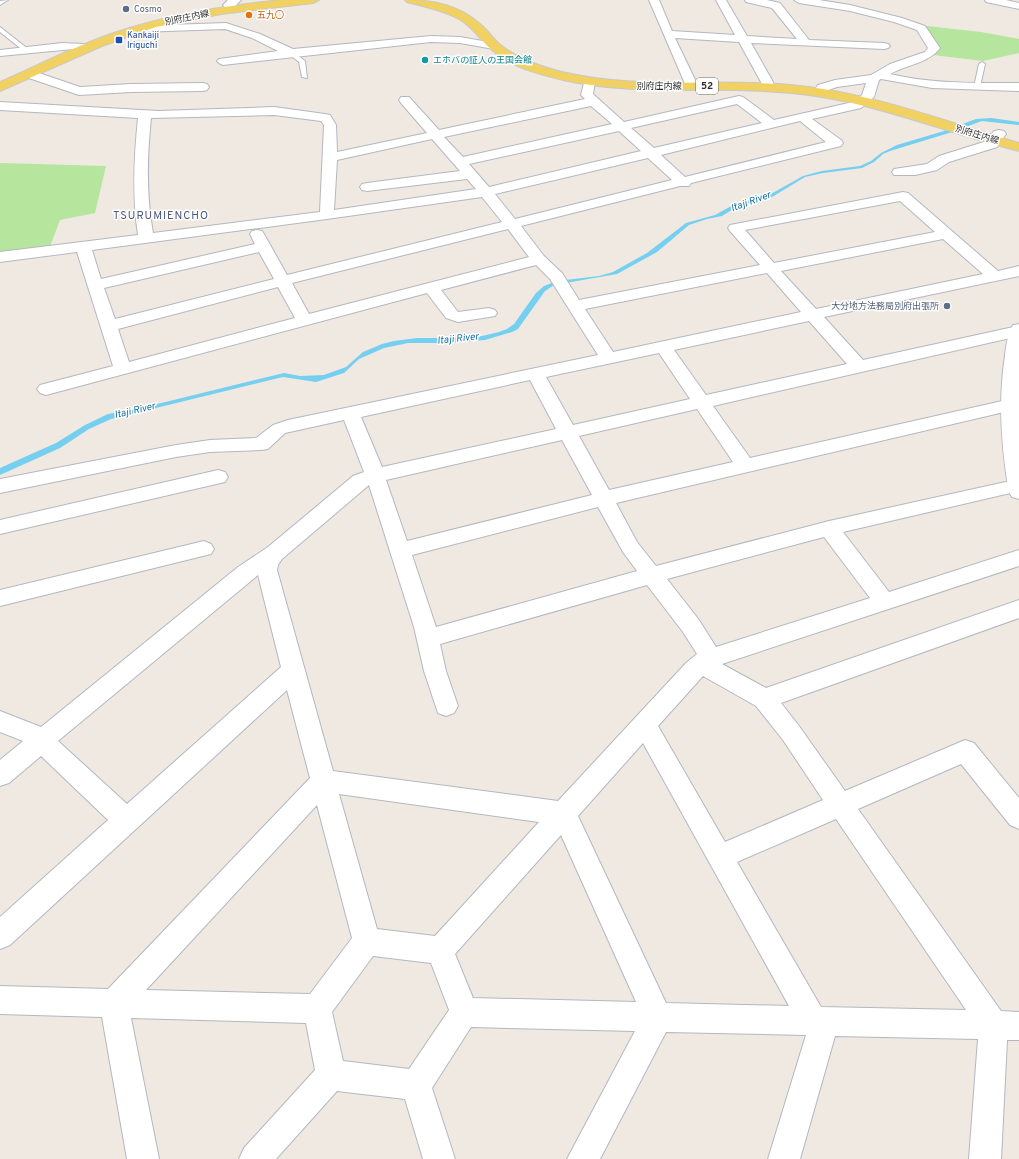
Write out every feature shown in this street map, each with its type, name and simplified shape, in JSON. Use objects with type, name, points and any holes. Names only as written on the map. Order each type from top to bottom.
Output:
[{"type":"main road","name":"別府庄内線","points":[[0,82],[112,33],[189,12],[265,0]]},
{"type":"main road","name":"別府庄内線","points":[[0,87],[100,42],[139,29],[232,5],[313,0]]},
{"type":"main road","name":"別府庄内線","points":[[410,0],[444,8],[467,20],[477,27],[494,46],[514,59],[532,67],[589,82],[628,86],[767,84],[822,88],[997,137],[1019,140]]},
{"type":"main road","name":"別府庄内線","points":[[428,0],[456,8],[471,16],[484,25],[510,50],[543,65],[591,78],[606,80],[691,84]]},
{"type":"main road","name":"別府庄内線","points":[[767,84],[866,100]]},
{"type":"main road","name":"別府庄内線","points":[[997,137],[1019,147]]},
{"type":"main road","points":[[1018,488],[1012,439],[1011,405],[1015,352],[1019,330]]},
{"type":"street","points":[[654,0],[691,84]]},
{"type":"street","points":[[721,0],[744,39],[767,84]]},
{"type":"street","points":[[750,0],[776,5],[806,43]]},
{"type":"street","points":[[799,0],[850,8],[898,20],[921,28],[934,48],[929,54],[894,67],[877,76],[834,84],[822,88]]},
{"type":"street","points":[[990,0],[1019,6]]},
{"type":"street","points":[[139,29],[226,26],[256,36],[291,53]]},
{"type":"street","points":[[668,34],[806,43],[884,46]]},
{"type":"street","points":[[223,61],[430,39],[460,40],[494,46]]},
{"type":"street","points":[[0,53],[62,46],[80,46]]},
{"type":"street","points":[[30,74],[83,92],[131,88],[203,87]]},
{"type":"street","points":[[877,76],[940,86],[1019,87]]},
{"type":"street","points":[[0,257],[327,215],[486,192],[857,105],[866,100],[877,76]]},
{"type":"street","points":[[589,82],[587,95],[684,182]]},
{"type":"street","points":[[405,100],[486,192],[539,259],[560,282],[609,358]]},
{"type":"street","points":[[460,162],[739,100],[772,124]]},
{"type":"street","points":[[330,157],[594,101]]},
{"type":"street","points":[[0,106],[159,115],[274,111],[322,118],[327,120],[330,124],[327,215]]},
{"type":"street","points":[[145,114],[140,153],[140,191],[146,238]]},
{"type":"street","points":[[109,326],[836,143],[802,117]]},
{"type":"street","points":[[899,172],[915,171],[932,166],[944,160],[992,144],[997,137]]},
{"type":"street","points":[[367,187],[470,174]]},
{"type":"street","points":[[859,367],[735,228],[903,196],[995,276]]},
{"type":"street","points":[[252,225],[304,320]]},
{"type":"street","points":[[575,306],[946,234]]},
{"type":"street","points":[[83,246],[122,368]]},
{"type":"street","points":[[96,286],[264,246]]},
{"type":"street","points":[[46,389],[539,259]]},
{"type":"street","points":[[0,486],[176,451],[210,446],[261,444],[282,427],[1019,271]]},
{"type":"street","points":[[430,287],[452,315],[458,317],[489,313]]},
{"type":"street","points":[[0,775],[245,573],[275,553],[360,481],[374,475],[1019,330]]},
{"type":"street","points":[[663,346],[745,466]]},
{"type":"street","points":[[535,373],[602,499],[630,547],[691,626],[706,661],[764,699],[791,733],[841,804],[1006,1025],[985,1159]]},
{"type":"street","points":[[399,551],[602,499],[1011,405]]},
{"type":"street","points":[[350,412],[374,475],[428,638],[435,671],[446,706]]},
{"type":"street","points":[[0,527],[218,477]]},
{"type":"street","points":[[428,638],[652,575],[829,528],[1018,488]]},
{"type":"street","points":[[829,528],[885,602]]},
{"type":"street","points":[[0,598],[204,549]]},
{"type":"street","points":[[275,553],[268,564],[267,570],[367,941]]},
{"type":"street","points":[[440,950],[645,725],[706,661],[1019,558]]},
{"type":"street","points":[[764,699],[1019,609]]},
{"type":"street","points":[[0,936],[293,670]]},
{"type":"street","points":[[0,721],[36,736],[126,821]]},
{"type":"street","points":[[645,725],[720,857],[819,1021],[784,1159]]},
{"type":"street","points":[[720,857],[965,751],[1019,818]]},
{"type":"street","points":[[324,781],[564,814]]},
{"type":"street","points":[[114,1003],[324,781]]},
{"type":"street","points":[[564,814],[658,1017]]},
{"type":"street","points":[[367,941],[440,950]]},
{"type":"street","points":[[331,1075],[317,1009],[367,941]]},
{"type":"street","points":[[440,950],[464,1012]]},
{"type":"street","points":[[0,1000],[317,1009]]},
{"type":"street","points":[[114,1003],[143,1159]]},
{"type":"street","points":[[464,1012],[1006,1025]]},
{"type":"street","points":[[416,1085],[464,1012]]},
{"type":"street","points":[[583,1159],[658,1017]]},
{"type":"street","points":[[331,1075],[416,1085]]},
{"type":"street","points":[[255,1159],[331,1075]]},
{"type":"street","points":[[416,1085],[439,1159]]},
{"type":"lane","points":[[0,4],[4,0]]},
{"type":"lane","points":[[0,29],[26,50]]},
{"type":"lane","points":[[291,53],[302,61],[305,77]]},
{"type":"lane","points":[[978,87],[982,64]]},
{"type":"green space","points":[[918,25],[981,32],[1019,39],[1019,53],[983,61],[933,55],[938,49]]},
{"type":"green space","points":[[0,163],[106,166],[95,213],[60,220],[49,249],[0,255]]},
{"type":"water","name":"Itaji River","points":[[991,118],[1019,122],[1019,125],[982,121],[890,151],[862,168],[805,177],[772,197],[738,206],[722,216],[689,225],[657,252],[617,274],[554,285],[545,291],[518,329],[512,332],[485,340],[449,343],[408,343],[384,348],[359,359],[344,373],[316,382],[283,377],[111,419],[89,429],[60,448],[0,475],[0,468],[56,443],[85,425],[108,414],[137,409],[284,373],[300,376],[324,375],[346,367],[363,352],[394,341],[417,338],[457,338],[482,336],[499,332],[514,324],[536,293],[544,286],[557,281],[599,276],[613,272],[647,253],[686,223],[715,215],[735,204],[769,195],[803,176],[822,171],[860,166],[897,145],[944,131],[976,119]]},
{"type":"place","name":"Cosmo","points":[[126,9]]},
{"type":"place","name":"五九〇","points":[[249,15]]},
{"type":"place","name":"Kankaiji Iriguchi","points":[[119,40]]},
{"type":"place","name":"エホバの証人の王国会館","points":[[425,60]]},
{"type":"place","name":"大分地方法務局別府出張所","points":[[947,306]]},
{"type":"district","name":"TSURUMIENCHO","points":[[161,216]]}]
